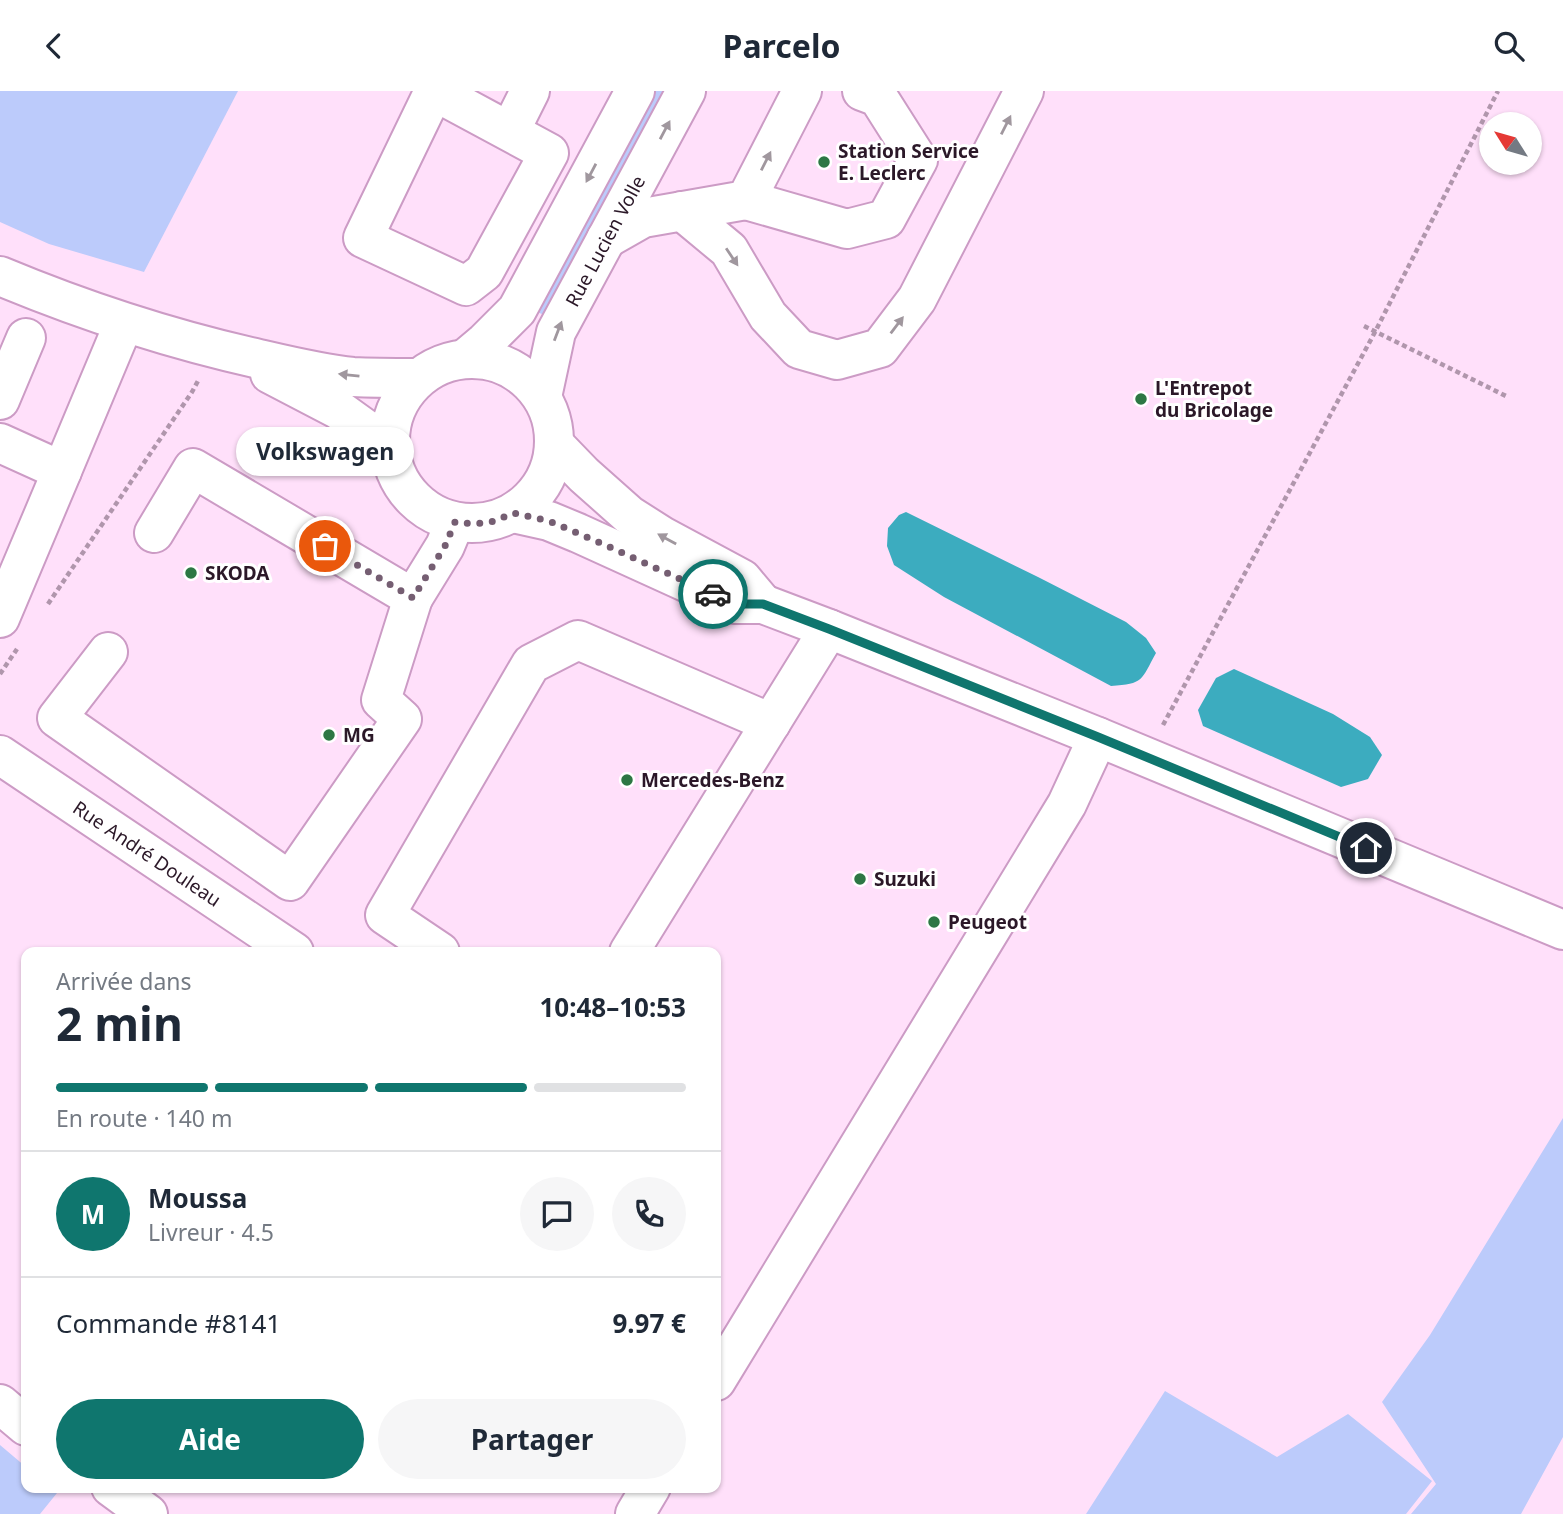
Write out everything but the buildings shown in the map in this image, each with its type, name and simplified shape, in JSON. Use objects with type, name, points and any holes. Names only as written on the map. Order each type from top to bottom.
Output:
[{"type":"main road","points":[[434,91],[510,131],[550,153],[484,272],[466,286],[363,238],[434,91]]},
{"type":"main road","points":[[510,131],[530,91]]},
{"type":"main road","points":[[466,358],[517,310],[635,91]]},
{"type":"main road","name":"Rue Lucien Volle","points":[[542,397],[556,332],[686,91]]},
{"type":"main road","points":[[746,200],[802,91]]},
{"type":"main road","points":[[606,239],[643,218],[746,200],[848,229],[886,219],[918,160],[878,97],[862,91]]},
{"type":"main road","points":[[682,211],[729,250],[768,316],[799,349],[837,360],[880,348],[917,299],[1024,91]]},
{"type":"main road","points":[[0,275],[124,323],[213,349],[351,377],[417,378]]},
{"type":"main road","points":[[12,629],[62,471],[124,323]]},
{"type":"main road","points":[[0,400],[26,338]]},
{"type":"main road","points":[[213,349],[284,380],[328,404],[389,446]]},
{"type":"main road","points":[[466,358],[488,359],[509,367],[528,380],[542,397],[552,419],[554,444],[549,471],[534,495],[513,513],[495,521],[475,524],[455,522],[430,513],[409,495],[395,472],[389,446],[391,421],[401,397],[417,378],[440,364],[466,358]]},
{"type":"main road","points":[[0,443],[62,471]]},
{"type":"main road","points":[[554,444],[629,515],[741,579],[763,604]]},
{"type":"main road","points":[[154,533],[193,468],[413,598]]},
{"type":"main road","points":[[513,513],[549,521],[734,604],[763,604],[829,629],[1098,737],[1563,930]]},
{"type":"main road","points":[[108,652],[57,718],[290,881],[401,719],[381,700],[413,598],[445,546],[455,522]]},
{"type":"main road","points":[[632,947],[829,629]]},
{"type":"main road","points":[[433,947],[386,915],[531,664],[578,640],[771,723]]},
{"type":"main road","points":[[721,1373],[1067,804],[1098,737]]},
{"type":"main road","name":"Rue André Douleau","points":[[0,755],[287,947]]},
{"type":"main road","points":[[0,1404],[21,1422]]},
{"type":"main road","points":[[119,1493],[148,1514]]},
{"type":"main road","points":[[635,1514],[647,1493]]},
{"type":"path","points":[[1146,757],[1375,331],[1498,91]]},
{"type":"path","points":[[1364,326],[1508,397]]},
{"type":"path","points":[[46,607],[192,392],[213,349]]},
{"type":"path","points":[[0,674],[12,629]]},
{"type":"shaded area","points":[[0,91],[238,91],[144,272],[49,244],[0,222]]},
{"type":"shaded area","points":[[652,91],[675,91],[553,319],[535,311]]},
{"type":"shaded area","points":[[906,512],[1126,622],[1146,638],[1156,653],[1144,675],[1130,684],[1111,686],[944,597],[894,565],[887,546],[888,528],[899,515]]},
{"type":"shaded area","points":[[1234,669],[1333,714],[1370,737],[1382,755],[1368,779],[1341,787],[1203,726],[1198,710],[1216,678]]},
{"type":"shaded area","points":[[1563,1118],[1563,1437],[1521,1514],[1411,1514],[1436,1484],[1382,1402],[1430,1335]]},
{"type":"shaded area","points":[[1165,1391],[1277,1457],[1348,1414],[1432,1481],[1406,1514],[1086,1514]]},
{"type":"shaded area","points":[[0,1445],[21,1463],[21,1493],[57,1493],[40,1514],[0,1514]]},
{"type":"way so far","points":[[325,546],[413,598],[445,546],[455,522],[475,524],[495,521],[513,513],[549,521],[713,594]]},
{"type":"place","name":"Station Service E. Leclerc","points":[[824,162]]},
{"type":"place","name":"L'Entrepot du Bricolage","points":[[1141,399]]},
{"type":"place","name":"Volkswagen","points":[[325,546]]},
{"type":"place","name":"SKODA","points":[[191,573]]},
{"type":"place","name":"MG","points":[[329,735]]},
{"type":"place","name":"Mercedes-Benz","points":[[627,780]]},
{"type":"place","name":"Suzuki","points":[[860,879]]},
{"type":"place","name":"Peugeot","points":[[934,922]]},
{"type":"route","points":[[713,594],[734,604],[763,604],[829,629],[1366,848]]}]
